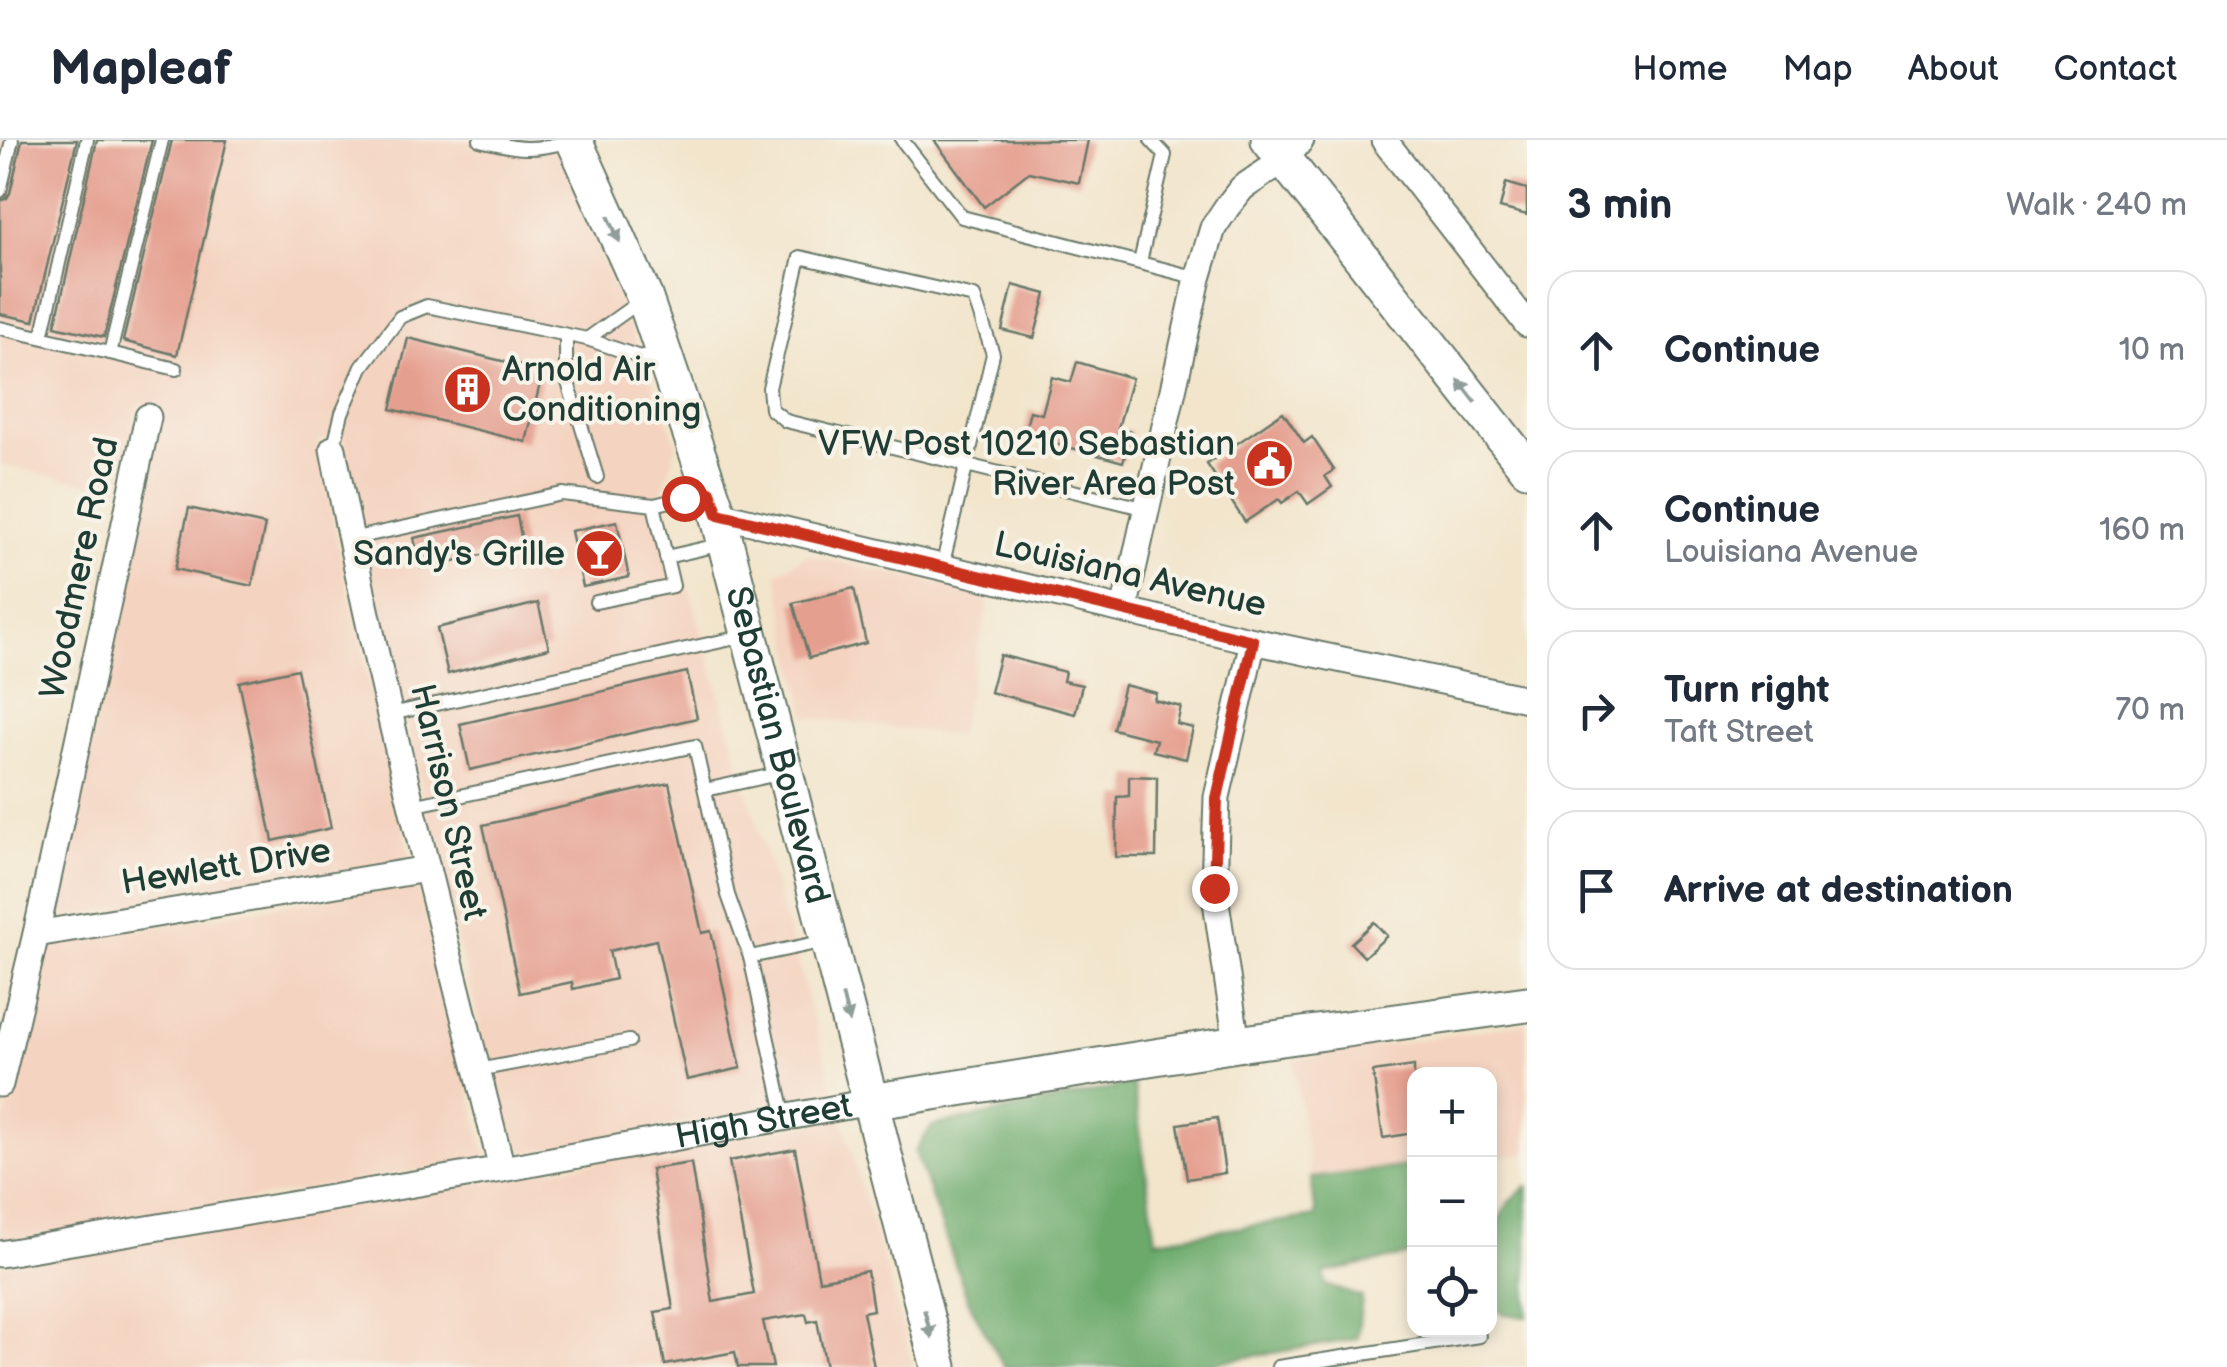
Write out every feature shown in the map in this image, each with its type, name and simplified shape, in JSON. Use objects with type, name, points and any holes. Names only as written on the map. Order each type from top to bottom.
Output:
[{"type":"main road","name":"Sebastian Boulevard","points":[[574,140],[644,298],[718,516],[939,1367]]},
{"type":"main road","points":[[1285,146],[1527,468]]},
{"type":"main road","name":"High Street","points":[[870,1102],[1237,1044],[1527,1004]]},
{"type":"street","points":[[1384,140],[1527,324]]},
{"type":"street","points":[[1124,610],[1198,278],[1213,228],[1242,188],[1285,146]]},
{"type":"street","name":"Woodmere Road","points":[[0,1084],[148,418]]},
{"type":"street","name":"Harrison Street","points":[[333,450],[412,806],[502,1169]]},
{"type":"street","name":"Louisiana Avenue","points":[[718,516],[1253,641],[1527,699]]},
{"type":"street","points":[[1237,1044],[1214,888],[1217,798],[1253,641]]},
{"type":"street","name":"Hewlett Drive","points":[[36,934],[427,869]]},
{"type":"street","name":"High Street","points":[[0,1254],[870,1102]]},
{"type":"lane","points":[[0,192],[12,140]]},
{"type":"lane","points":[[42,337],[88,140]]},
{"type":"lane","points":[[110,353],[162,140]]},
{"type":"lane","points":[[480,140],[522,150],[574,140]]},
{"type":"lane","points":[[902,140],[962,218],[1198,278]]},
{"type":"lane","points":[[1140,262],[1165,155],[1151,140]]},
{"type":"lane","points":[[942,567],[966,465],[993,354],[974,296],[800,257],[769,388],[771,409],[786,421],[966,465],[1147,509]]},
{"type":"lane","points":[[586,339],[644,298]]},
{"type":"lane","points":[[333,450],[342,413],[362,367],[400,317],[428,306],[586,339],[636,356],[665,359]]},
{"type":"lane","points":[[0,328],[176,368]]},
{"type":"lane","points":[[566,335],[566,376],[597,477]]},
{"type":"lane","points":[[350,539],[562,494],[718,516]]},
{"type":"lane","points":[[596,602],[673,586],[654,506]]},
{"type":"lane","points":[[666,557],[718,516]]},
{"type":"lane","points":[[391,714],[749,636]]},
{"type":"lane","points":[[412,806],[695,746],[728,895],[750,956],[785,1119]]},
{"type":"lane","points":[[705,790],[785,772]]},
{"type":"lane","points":[[750,956],[828,940]]},
{"type":"lane","points":[[478,1070],[629,1041]]},
{"type":"lane","points":[[1278,1367],[1473,1337]]},
{"type":"shaded area","points":[[0,140],[560,140],[587,200],[583,210],[676,442],[661,492],[836,1096],[512,1155],[439,867],[343,436],[318,440],[337,541],[411,859],[53,919],[163,409],[138,403],[119,490],[0,465]]},
{"type":"shaded area","points":[[808,555],[990,595],[958,736],[806,717],[777,573]]},
{"type":"shaded area","points":[[417,883],[487,1159],[0,1242],[0,1140],[47,944]]},
{"type":"shaded area","points":[[1527,1023],[1527,1154],[1497,1157],[1497,1067],[1407,1067],[1407,1166],[1311,1178],[1293,1060]]},
{"type":"shaded area","points":[[842,1119],[914,1367],[0,1367],[0,1266]]},
{"type":"green space","points":[[1133,1084],[1156,1240],[1316,1216],[1311,1178],[1407,1166],[1407,1255],[1324,1273],[1326,1285],[1362,1297],[1357,1339],[1188,1367],[1004,1367],[968,1300],[915,1151],[932,1126]]},
{"type":"green space","points":[[1527,1187],[1527,1317],[1497,1309],[1497,1225],[1509,1202]]},
{"type":"building","points":[[22,140],[77,140],[34,321],[0,314],[0,201],[10,193]]},
{"type":"building","points":[[97,140],[152,140],[104,337],[55,326]]},
{"type":"building","points":[[172,140],[227,140],[177,355],[123,341]]},
{"type":"building","points":[[934,140],[1088,140],[1079,183],[1029,172],[984,207]]},
{"type":"building","points":[[1506,183],[1527,189],[1527,215],[1500,208]]},
{"type":"building","points":[[1013,285],[1046,294],[1034,338],[1002,330]]},
{"type":"building","name":"Arnold Air Conditioning","points":[[408,338],[543,371],[526,442],[391,409]]},
{"type":"building","points":[[1077,362],[1132,378],[1118,428],[1131,432],[1123,462],[1024,435],[1030,411],[1042,414],[1052,377],[1071,382]]},
{"type":"building","points":[[1283,412],[1304,443],[1312,437],[1334,470],[1325,476],[1332,487],[1308,504],[1299,491],[1282,503],[1279,499],[1245,522],[1207,464]]},
{"type":"building","points":[[189,508],[265,525],[252,586],[175,569]]},
{"type":"building","points":[[517,516],[523,546],[421,568],[414,538]]},
{"type":"building","name":"Sandy's Grille","points":[[617,521],[629,577],[583,587],[571,531]]},
{"type":"building","points":[[854,588],[866,643],[809,658],[793,603]]},
{"type":"building","points":[[538,603],[549,648],[448,674],[437,628]]},
{"type":"building","points":[[1000,655],[1065,672],[1063,681],[1082,685],[1075,714],[990,692]]},
{"type":"building","points":[[297,669],[331,828],[273,841],[239,682]]},
{"type":"building","points":[[687,672],[697,718],[470,770],[460,724]]},
{"type":"building","points":[[1124,685],[1156,693],[1154,700],[1181,707],[1177,724],[1193,728],[1186,759],[1153,751],[1156,740],[1113,729]]},
{"type":"building","points":[[1129,776],[1157,777],[1156,857],[1116,857],[1117,797],[1129,796]]},
{"type":"building","points":[[669,783],[702,933],[711,931],[741,1068],[687,1080],[656,940],[609,951],[615,979],[573,989],[572,982],[520,993],[483,825]]},
{"type":"building","points":[[1374,922],[1387,936],[1364,957],[1351,943]]},
{"type":"building","points":[[1407,1067],[1407,1134],[1383,1138],[1373,1072]]},
{"type":"building","points":[[1217,1118],[1225,1173],[1187,1179],[1178,1124]]},
{"type":"building","points":[[795,1149],[819,1280],[867,1271],[873,1310],[863,1312],[874,1367],[826,1367],[817,1320],[808,1322],[806,1314],[763,1321],[773,1367],[738,1367],[735,1352],[665,1365],[655,1312],[673,1309],[651,1169],[691,1163],[713,1302],[754,1294],[729,1161]]},
{"type":"place","name":"Arnold Air Conditioning","points":[[467,390]]},
{"type":"place","name":"VFW Post 10210 Sebastian River Area Post","points":[[1270,464]]},
{"type":"place","name":"Sandy's Grille","points":[[600,554]]},
{"type":"route","points":[[684,498],[710,492],[718,514],[1253,641],[1217,798],[1214,888]]}]
